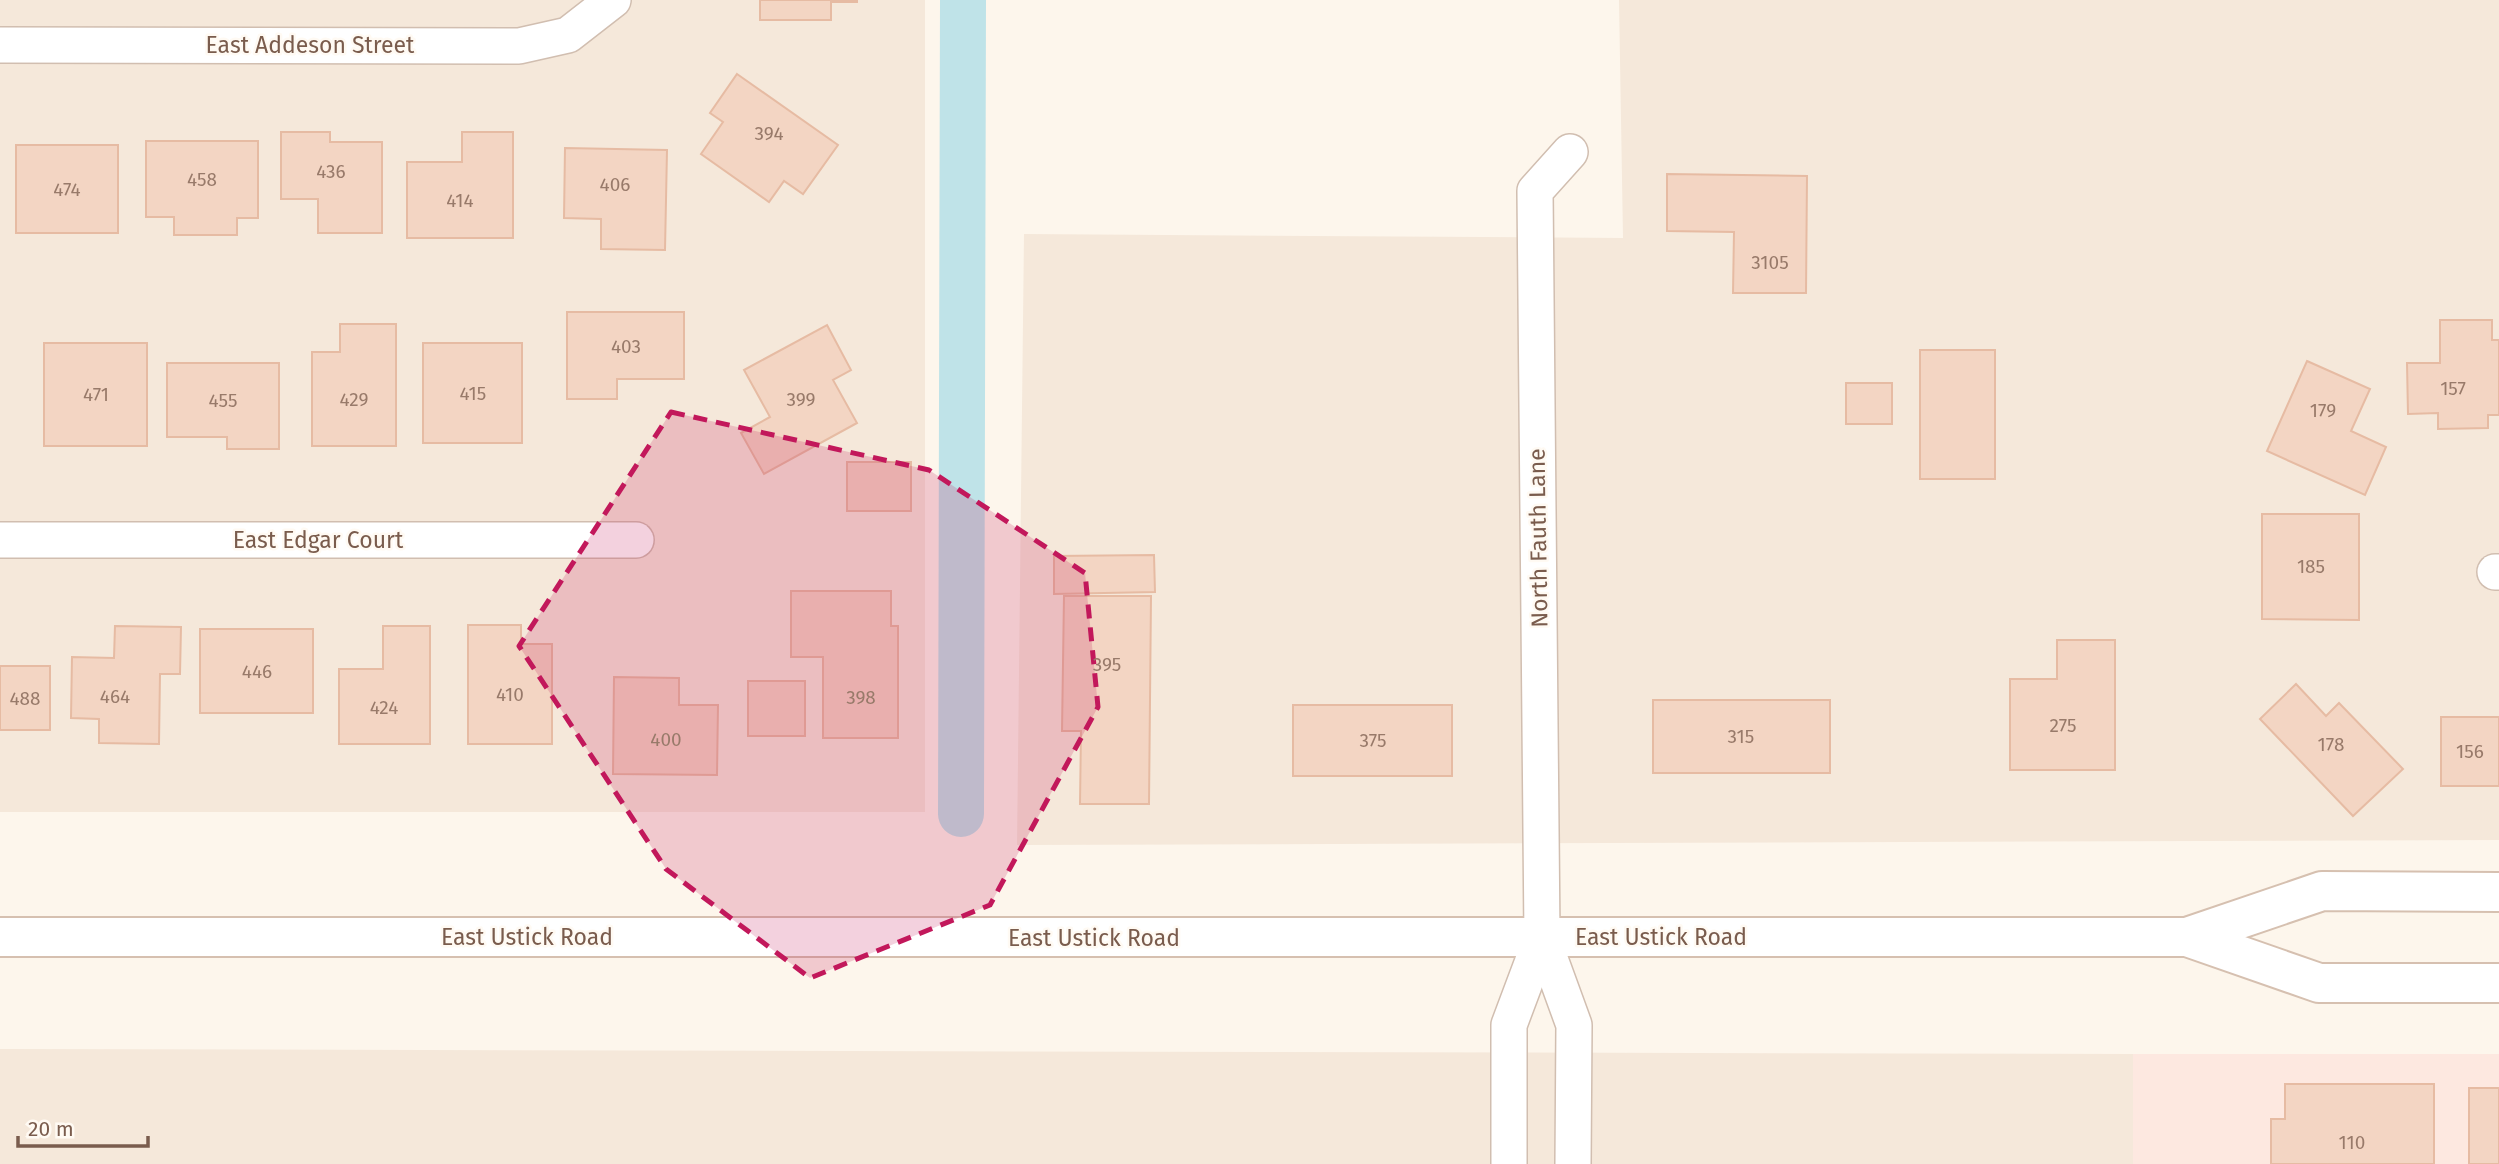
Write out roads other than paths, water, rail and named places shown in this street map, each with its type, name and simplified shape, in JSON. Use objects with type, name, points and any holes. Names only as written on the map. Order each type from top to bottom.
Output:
[{"type":"main road","name":"East Ustick Road","points":[[0,937],[2187,937],[2322,891],[2499,892]]},
{"type":"main road","name":"East Ustick Road","points":[[2187,937],[2319,983],[2499,983]]},
{"type":"street","name":"East Addeson Street","points":[[0,45],[519,46],[568,35],[611,2]]},
{"type":"street","name":"North Fauth Lane","points":[[1542,937],[1535,191],[1570,152]]},
{"type":"street","name":"East Edgar Court","points":[[0,540],[636,540]]},
{"type":"street","points":[[1509,1164],[1509,1024],[1542,937]]},
{"type":"street","points":[[1542,937],[1574,1024],[1573,1164]]},
{"type":"waterway","points":[[961,814],[963,0]]}]
